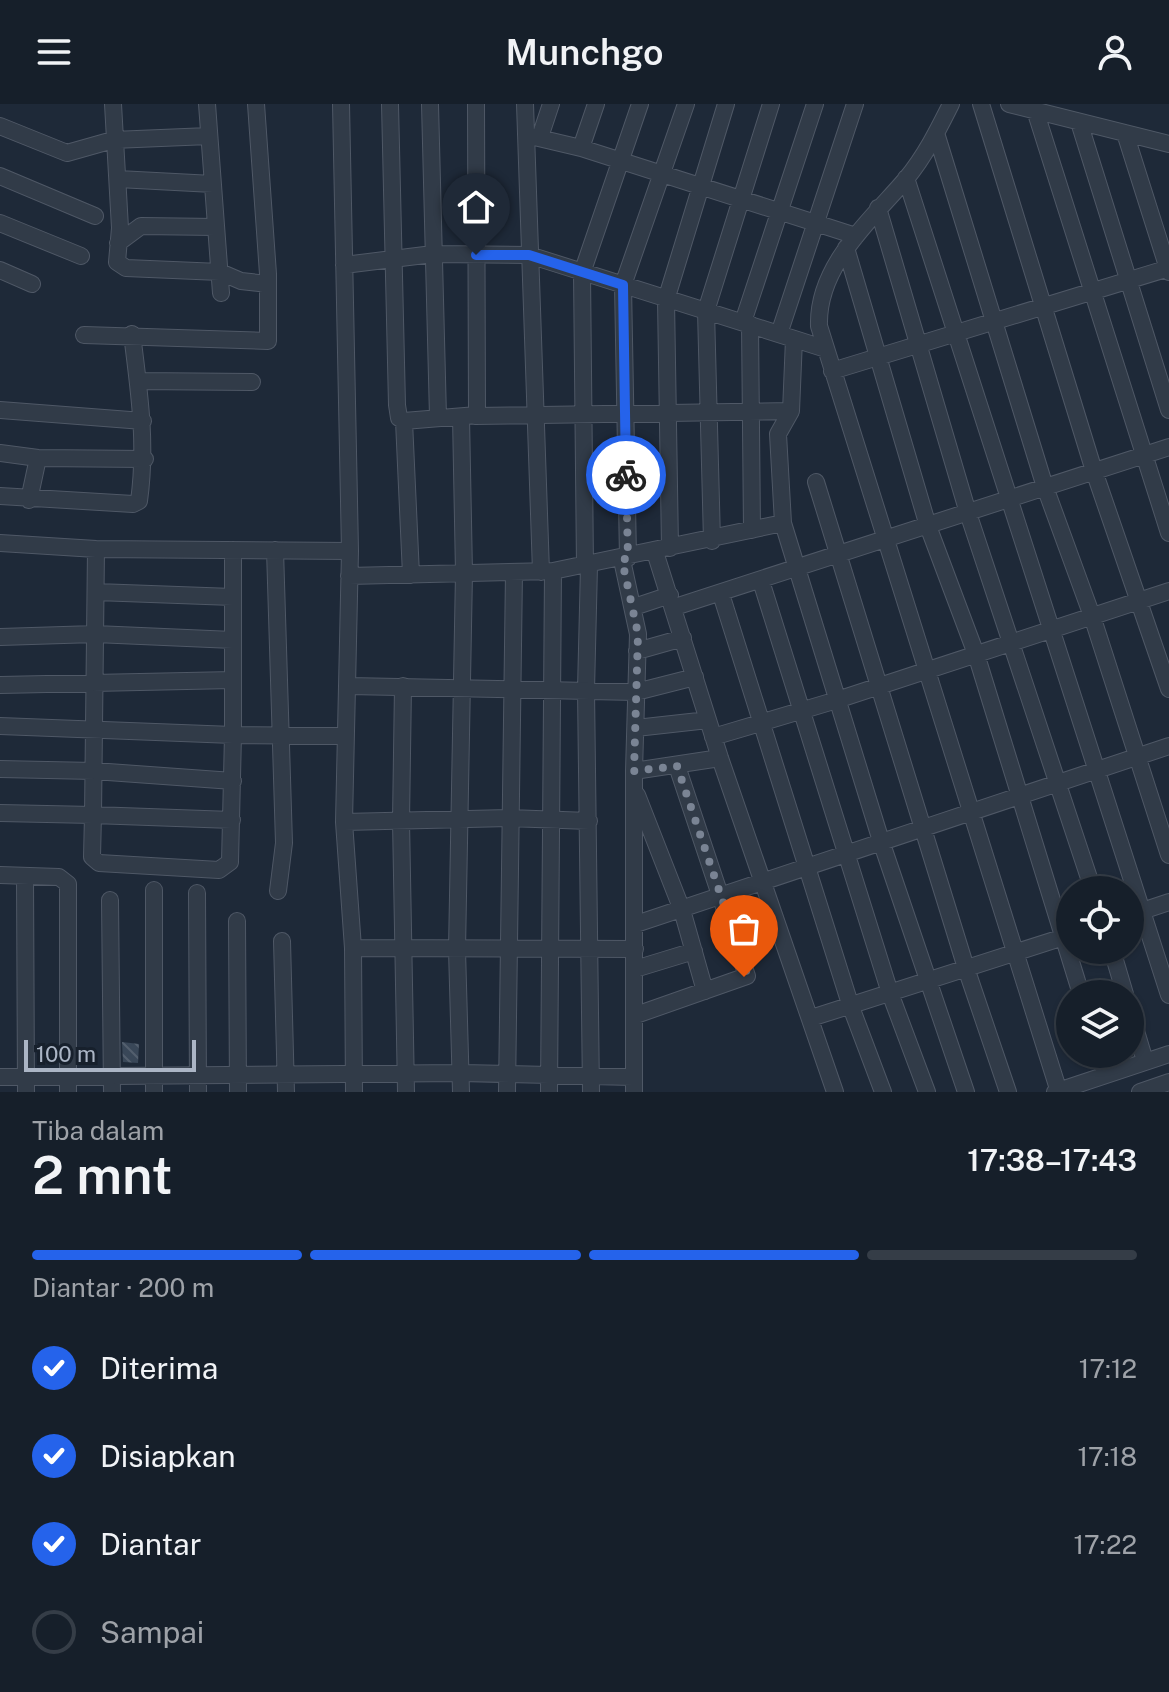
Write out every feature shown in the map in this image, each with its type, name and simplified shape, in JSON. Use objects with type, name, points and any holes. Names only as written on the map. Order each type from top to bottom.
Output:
[{"type":"street","points":[[113,104],[118,179],[117,262],[126,268],[220,272],[241,281],[268,284]]},
{"type":"street","points":[[207,104],[221,293]]},
{"type":"street","points":[[84,335],[132,334],[268,341],[268,284],[256,104]]},
{"type":"street","points":[[341,104],[350,551],[344,822],[353,948],[354,1092]]},
{"type":"street","points":[[390,104],[399,418],[404,421],[468,416],[791,411]]},
{"type":"street","points":[[430,104],[438,417]]},
{"type":"street","points":[[461,1092],[457,950],[459,687],[476,255],[476,104]]},
{"type":"street","points":[[525,104],[533,136],[529,255],[533,415],[554,690],[549,1092]]},
{"type":"street","points":[[533,136],[551,104]]},
{"type":"street","points":[[581,148],[596,104]]},
{"type":"street","points":[[592,1084],[582,273],[640,104]]},
{"type":"street","points":[[0,1077],[26,1084],[68,1075],[111,1073],[507,1073],[549,1074],[592,1084],[634,1084],[637,651],[634,607],[625,559],[623,285],[686,104]]},
{"type":"street","points":[[726,104],[666,300],[663,550],[672,601],[713,737],[835,1092]]},
{"type":"street","points":[[712,541],[706,311],[771,104]]},
{"type":"street","points":[[752,530],[746,323],[815,104]]},
{"type":"street","points":[[855,104],[817,225],[787,337],[791,411],[778,434],[783,523],[881,841],[966,1092]]},
{"type":"street","points":[[951,104],[906,178],[851,242],[818,306],[819,326],[1058,1091],[1169,1054]]},
{"type":"street","points":[[981,104],[1094,471],[1141,600],[1169,689]]},
{"type":"street","points":[[1009,104],[1169,144]]},
{"type":"street","points":[[1035,110],[1142,456],[1169,533]]},
{"type":"street","points":[[1079,122],[1169,410]]},
{"type":"street","points":[[0,126],[67,153],[113,140],[209,136]]},
{"type":"street","points":[[936,133],[1045,487],[1092,616],[1169,855]]},
{"type":"street","points":[[832,371],[1169,269],[1125,133]]},
{"type":"street","points":[[533,136],[701,184],[817,225],[851,242]]},
{"type":"street","points":[[0,176],[95,216]]},
{"type":"street","points":[[906,178],[1007,500],[1098,771],[1127,876]]},
{"type":"street","points":[[118,179],[213,184]]},
{"type":"street","points":[[878,208],[968,513],[1089,876]]},
{"type":"street","points":[[0,223],[81,256]]},
{"type":"street","points":[[118,243],[141,226],[216,227]]},
{"type":"street","points":[[851,242],[878,359],[928,526],[976,654],[1019,797],[1056,903]]},
{"type":"street","points":[[344,265],[395,256],[529,255],[826,349]]},
{"type":"street","points":[[0,270],[32,284]]},
{"type":"street","points":[[0,496],[29,500],[136,503],[145,459],[132,334]]},
{"type":"street","points":[[138,381],[252,382]]},
{"type":"street","points":[[0,410],[143,421]]},
{"type":"street","points":[[404,421],[411,575]]},
{"type":"street","points":[[634,607],[721,594],[1169,447]]},
{"type":"street","points":[[0,453],[38,458],[145,459]]},
{"type":"street","points":[[29,500],[38,458]]},
{"type":"street","points":[[816,482],[966,968],[1008,1092]]},
{"type":"street","points":[[349,576],[547,572],[712,541],[783,523]]},
{"type":"street","points":[[0,543],[96,549],[350,551]]},
{"type":"street","points":[[96,549],[94,861],[219,870],[230,862],[232,820],[233,550]]},
{"type":"street","points":[[275,550],[284,843],[278,891]]},
{"type":"street","points":[[507,1092],[510,689],[514,572]]},
{"type":"street","points":[[761,581],[804,710],[890,993],[927,1092]]},
{"type":"street","points":[[713,737],[837,700],[1169,591]]},
{"type":"street","points":[[96,592],[233,597]]},
{"type":"street","points":[[721,594],[851,1007],[883,1092]]},
{"type":"street","points":[[0,637],[95,634],[233,640]]},
{"type":"street","points":[[637,651],[683,638]]},
{"type":"street","points":[[349,686],[636,692],[695,677]]},
{"type":"street","points":[[0,685],[233,680]]},
{"type":"street","points":[[403,686],[401,821],[406,1092]]},
{"type":"street","points":[[636,728],[708,720]]},
{"type":"street","points":[[0,726],[346,736]]},
{"type":"street","points":[[636,924],[763,879],[1169,746]]},
{"type":"street","points":[[634,779],[677,766],[720,758]]},
{"type":"street","points":[[636,1015],[747,976],[677,766]]},
{"type":"street","points":[[0,769],[94,771],[233,781]]},
{"type":"street","points":[[634,779],[682,910],[705,991]]},
{"type":"street","points":[[0,813],[232,820]]},
{"type":"street","points":[[344,822],[509,818],[589,821]]},
{"type":"street","points":[[0,875],[59,877],[68,884],[68,1092]]},
{"type":"street","points":[[25,877],[26,1084]]},
{"type":"street","points":[[154,890],[154,1092]]},
{"type":"street","points":[[197,893],[198,1092]]},
{"type":"street","points":[[110,900],[112,1092]]},
{"type":"street","points":[[1144,911],[1169,902]]},
{"type":"street","points":[[237,921],[238,1092]]},
{"type":"street","points":[[1144,931],[1169,995]]},
{"type":"street","points":[[811,1018],[1056,939]]},
{"type":"street","points":[[282,941],[286,1092]]},
{"type":"street","points":[[353,948],[509,951],[635,949]]},
{"type":"street","points":[[635,969],[694,951]]},
{"type":"street","points":[[1103,1068],[1105,1073]]},
{"type":"street","points":[[1140,1092],[1169,1082]]},
{"type":"building","points":[[122,1042],[139,1044],[138,1063],[123,1062]]},
{"type":"way so far","points":[[626,475],[628,558],[622,560],[638,634],[634,771],[677,766],[747,973],[744,977]]},
{"type":"route","points":[[476,255],[529,255],[623,285],[626,475]]}]
